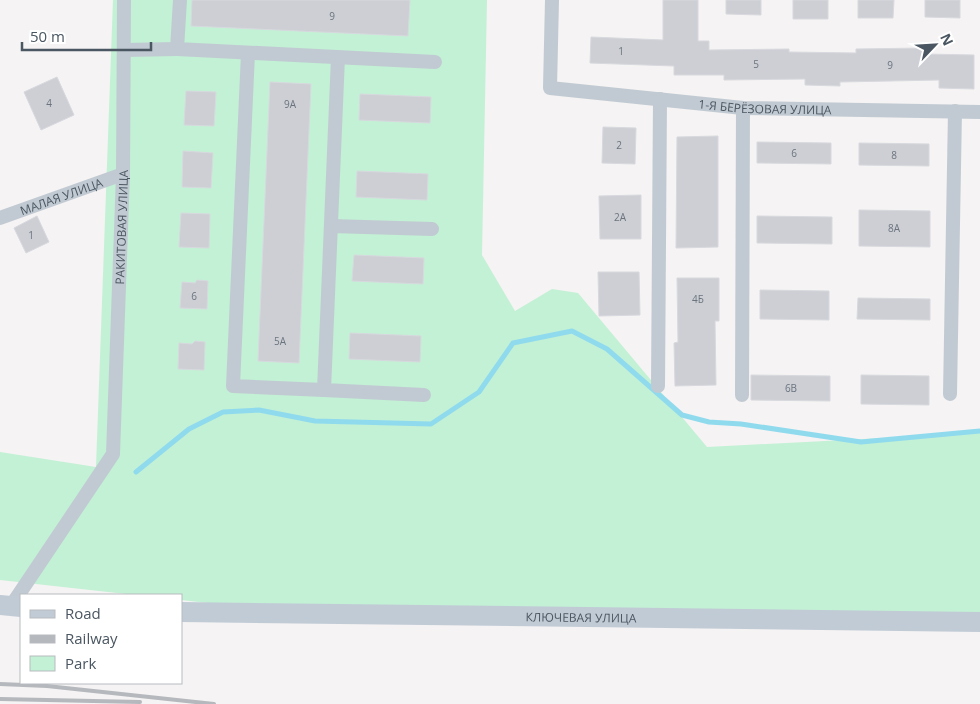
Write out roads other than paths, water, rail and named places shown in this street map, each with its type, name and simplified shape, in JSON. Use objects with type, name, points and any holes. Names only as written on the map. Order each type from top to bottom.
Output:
[{"type":"main road","name":"КЛЮЧЕВАЯ УЛИЦА","points":[[182,612],[980,622]]},
{"type":"street","name":"РАКИТОВАЯ УЛИЦА","points":[[11,606],[113,454],[123,174],[124,0]]},
{"type":"street","points":[[177,49],[180,0]]},
{"type":"street","name":"1-Я БЕРЁЗОВАЯ УЛИЦА","points":[[552,0],[550,88],[743,108],[980,112]]},
{"type":"street","points":[[124,50],[177,49],[435,62]]},
{"type":"street","points":[[248,53],[233,386],[424,395]]},
{"type":"street","points":[[324,390],[338,58]]},
{"type":"street","points":[[658,386],[660,99]]},
{"type":"street","points":[[742,396],[743,108]]},
{"type":"street","points":[[950,394],[956,111]]},
{"type":"street","name":"МАЛАЯ УЛИЦА","points":[[0,218],[123,174]]},
{"type":"street","points":[[331,226],[432,229]]},
{"type":"waterway","points":[[136,472],[189,429],[223,412],[259,410],[315,421],[431,424],[479,392],[513,343],[572,331],[607,349],[682,415],[709,422],[741,424],[861,442],[980,431]]},
{"type":"railway","points":[[0,684],[47,686],[214,704]]},
{"type":"railway","points":[[0,699],[140,702]]}]
